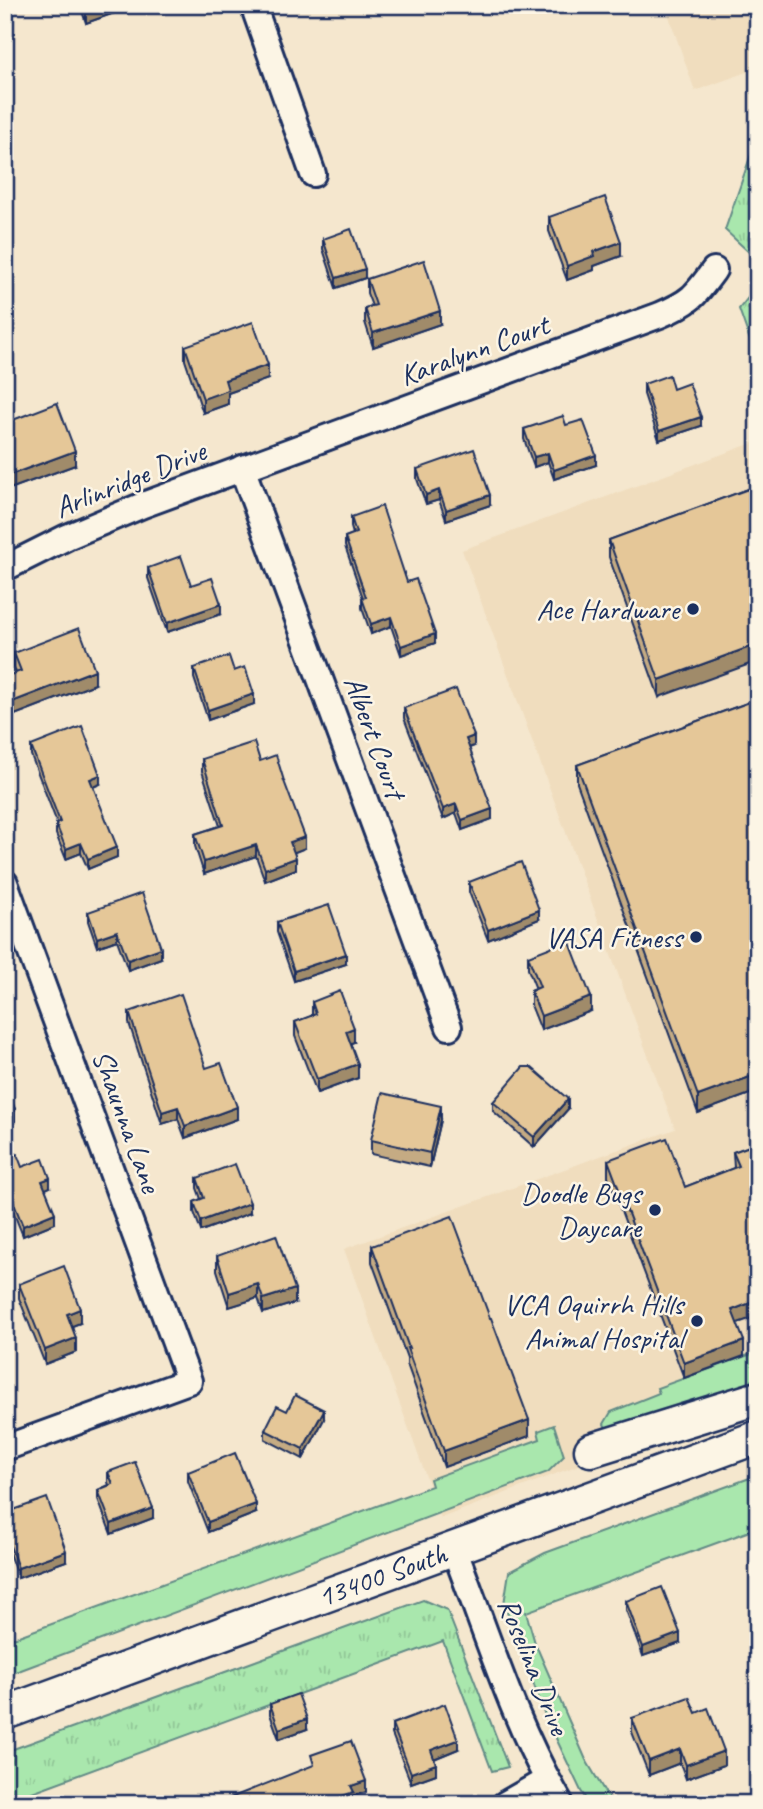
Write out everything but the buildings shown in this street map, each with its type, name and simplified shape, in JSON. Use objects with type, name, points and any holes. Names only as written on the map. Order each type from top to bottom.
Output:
[{"type":"main road","points":[[592,1450],[758,1398]]},
{"type":"main road","name":"13400 South","points":[[5,1713],[758,1437]]},
{"type":"street","points":[[253,5],[313,174]]},
{"type":"street","name":"Karalynn Court","points":[[242,468],[660,315],[695,296],[714,270]]},
{"type":"street","name":"Arlinridge Drive","points":[[5,568],[117,515],[242,468]]},
{"type":"street","name":"Albert Court","points":[[242,468],[449,1027]]},
{"type":"street","name":"Shaunna Lane","points":[[5,883],[189,1381],[5,1448]]},
{"type":"street","name":"Roselina Drive","points":[[454,1549],[511,1701],[547,1780],[561,1804]]},
{"type":"street","points":[[505,1804],[547,1780]]},
{"type":"shaded area","points":[[665,5],[758,5],[758,68],[695,91]]},
{"type":"shaded area","points":[[758,441],[758,1396],[441,1518],[344,1249],[675,1129],[462,550]]},
{"type":"green space","points":[[758,134],[758,363],[739,309],[755,289],[752,255],[725,230]]},
{"type":"green space","points":[[757,1352],[758,1387],[611,1437],[604,1424],[611,1412],[659,1393],[657,1388]]},
{"type":"green space","points":[[554,1425],[564,1456],[548,1472],[5,1676],[5,1641],[432,1486],[430,1479],[540,1439],[538,1431]]},
{"type":"green space","points":[[758,1475],[758,1528],[526,1612],[535,1643],[586,1760],[612,1804],[589,1804],[545,1715],[504,1604],[509,1572],[545,1553]]},
{"type":"green space","points":[[423,1600],[447,1610],[508,1767],[492,1771],[443,1641],[5,1802],[5,1752]]},
{"type":"place","name":"Ace Hardware","points":[[693,609]]},
{"type":"place","name":"VASA Fitness","points":[[696,937]]},
{"type":"place","name":"Doodle Bugs Daycare","points":[[655,1210]]},
{"type":"place","name":"VCA Oquirrh Hills Animal Hospital","points":[[697,1321]]}]
